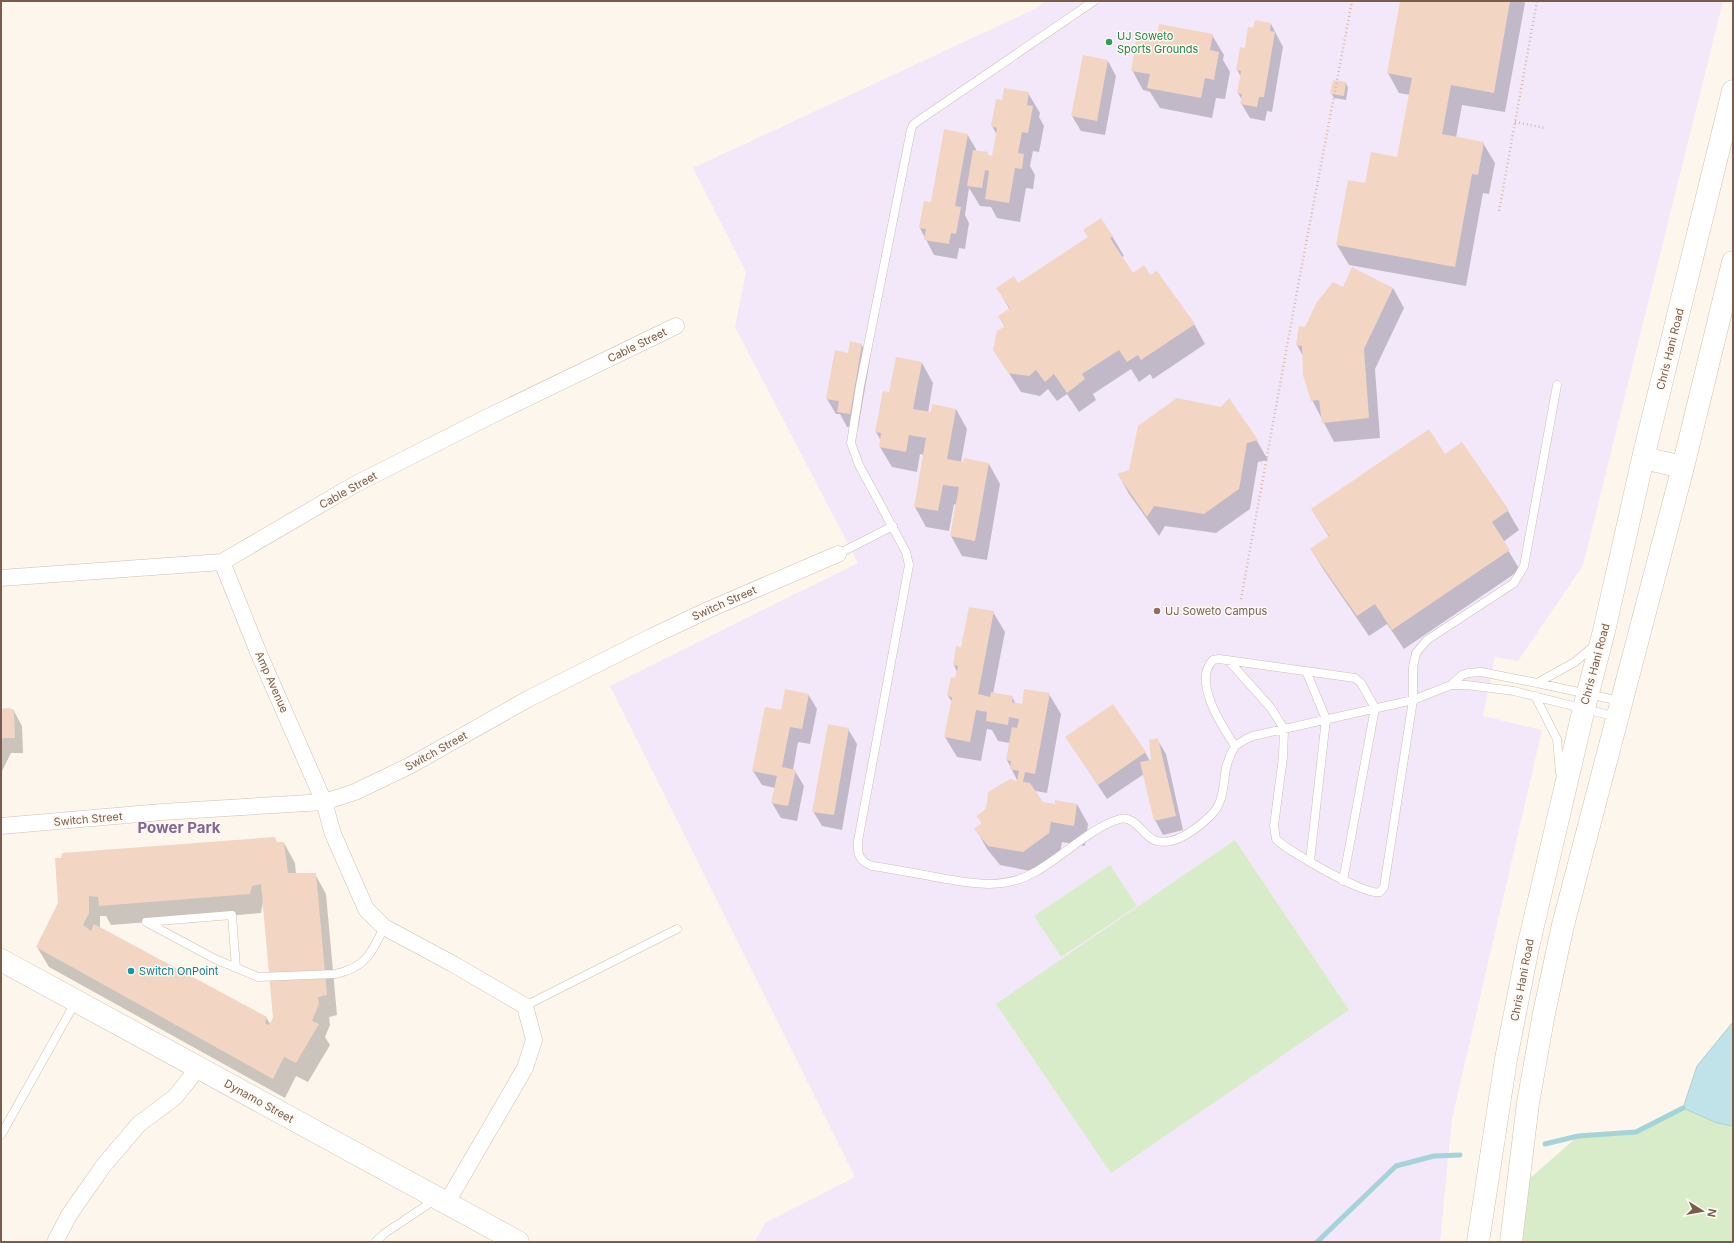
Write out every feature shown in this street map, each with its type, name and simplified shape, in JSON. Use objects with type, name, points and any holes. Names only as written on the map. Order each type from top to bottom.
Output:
[{"type":"main road","name":"Chris Hani Road","points":[[1478,1242],[1506,1059],[1528,947],[1560,808],[1604,631],[1643,458],[1733,91]]},
{"type":"main road","points":[[1511,1242],[1528,1103],[1544,1013],[1563,925],[1683,466],[1733,262]]},
{"type":"main road","points":[[1643,458],[1683,466]]},
{"type":"main road","name":"Dynamo Street","points":[[1,960],[518,1242]]},
{"type":"street","name":"Cable Street","points":[[1,578],[222,562],[354,485],[490,416],[676,326]]},
{"type":"street","name":"Switch Street","points":[[1,826],[162,812],[324,802],[355,792],[411,765],[528,699],[653,636],[708,610],[838,554]]},
{"type":"street","name":"Amp Avenue","points":[[222,562],[259,654],[324,802],[333,834],[366,909],[384,927],[453,964],[525,1006]]},
{"type":"street","points":[[441,1201],[525,1068],[534,1040],[525,1006]]},
{"type":"street","points":[[55,1242],[70,1215],[104,1165],[139,1124],[175,1097],[199,1067]]},
{"type":"lane","points":[[1094,1],[913,125],[860,386],[851,444],[859,465],[906,552],[909,565],[858,841],[857,851],[861,860],[872,866],[976,884],[997,884],[1019,879],[1035,873],[1103,826],[1121,818],[1129,819],[1153,840],[1164,842],[1170,841],[1189,832],[1204,822],[1217,808],[1220,803],[1226,767],[1235,746],[1246,739],[1326,719],[1413,700],[1451,685],[1462,675],[1474,672],[1537,683],[1586,701],[1620,709]]},
{"type":"lane","points":[[1228,660],[1271,708],[1284,729],[1283,757],[1274,826],[1274,834],[1276,839],[1279,843],[1344,881],[1376,894],[1384,887],[1413,700],[1413,667],[1416,653],[1427,640],[1514,583],[1524,566],[1557,385]]},
{"type":"lane","points":[[838,554],[893,526]]},
{"type":"lane","points":[[1537,683],[1575,662],[1593,646],[1604,631]]},
{"type":"lane","points":[[1235,746],[1223,728],[1206,688],[1204,677],[1206,668],[1213,660],[1228,660],[1306,670],[1355,678],[1361,683],[1375,708],[1344,881]]},
{"type":"lane","points":[[1306,670],[1326,719],[1310,861]]},
{"type":"lane","points":[[1451,685],[1467,685],[1514,691],[1535,696],[1586,701],[1620,709]]},
{"type":"lane","points":[[1535,696],[1557,739],[1560,768],[1560,808]]},
{"type":"lane","points":[[236,968],[232,915],[146,922],[215,959],[236,968],[258,977],[335,974],[347,972],[360,965],[373,950],[384,927]]},
{"type":"lane","points":[[525,1006],[677,929]]},
{"type":"lane","points":[[1,1135],[76,1000]]},
{"type":"lane","points":[[375,1242],[385,1233],[441,1201]]},
{"type":"path","points":[[1241,599],[1352,1]]},
{"type":"path","points":[[1499,211],[1537,1]]},
{"type":"path","points":[[1515,122],[1545,128]]},
{"type":"shaded area","name":"UJ Soweto Campus","points":[[1044,1],[1723,1],[1583,565],[1518,661],[1495,657],[1483,716],[1542,730],[1452,1119],[1440,1242],[755,1242],[765,1223],[855,1177],[610,686],[858,563],[735,327],[746,272],[693,168],[1039,7]]},
{"type":"green space","points":[[1235,840],[1349,1010],[1111,1173],[996,1004]]},
{"type":"green space","points":[[1110,865],[1137,906],[1061,957],[1034,916]]},
{"type":"green space","points":[[1683,1108],[1717,1123],[1733,1126],[1733,1242],[1516,1242],[1519,1188],[1578,1136],[1636,1132]]},
{"type":"water","points":[[1733,1022],[1733,1126],[1717,1123],[1683,1108],[1697,1066]]},
{"type":"building","points":[[1400,1],[1510,1],[1494,93],[1451,85],[1442,134],[1484,142],[1478,175],[1472,174],[1455,267],[1336,245],[1348,180],[1365,183],[1371,152],[1397,157],[1412,78],[1387,73]]},
{"type":"building","points":[[1255,20],[1271,23],[1270,31],[1275,32],[1264,97],[1259,97],[1257,107],[1240,104],[1242,94],[1237,93],[1241,71],[1236,70],[1240,47],[1245,48],[1248,27],[1253,28]]},
{"type":"building","points":[[1159,24],[1213,34],[1210,50],[1219,52],[1214,80],[1205,78],[1201,98],[1147,88],[1150,74],[1131,71],[1137,34],[1157,38]]},
{"type":"building","points":[[1083,55],[1108,60],[1097,121],[1071,116]]},
{"type":"building","points":[[1333,80],[1346,82],[1344,96],[1330,94]]},
{"type":"building","points":[[1004,88],[1029,92],[1027,105],[1033,106],[1028,133],[1022,132],[1018,153],[1024,154],[1022,169],[1015,168],[1009,203],[985,199],[989,171],[985,170],[982,188],[967,186],[973,150],[988,152],[988,155],[992,156],[997,128],[991,126],[996,99],[1002,100]]},
{"type":"building","points":[[944,129],[968,134],[955,206],[961,207],[956,234],[951,233],[949,244],[924,240],[926,229],[919,228],[924,201],[931,202]]},
{"type":"building","points":[[1101,218],[1113,236],[1110,238],[1133,273],[1144,265],[1150,275],[1157,271],[1195,324],[1141,360],[1138,355],[1127,362],[1119,350],[1082,374],[1085,379],[1067,393],[1054,374],[1045,382],[1036,370],[1029,376],[1008,373],[993,350],[997,331],[1005,326],[998,316],[1010,308],[996,288],[1014,276],[1018,283],[1088,237],[1083,230]]},
{"type":"building","points":[[1352,267],[1393,288],[1364,349],[1369,418],[1322,423],[1319,400],[1311,401],[1303,375],[1302,346],[1296,345],[1299,326],[1305,327],[1317,302],[1333,282],[1343,287]]},
{"type":"building","points":[[850,341],[862,344],[850,414],[837,412],[839,401],[826,399],[835,350],[848,353]]},
{"type":"building","points":[[896,357],[922,362],[913,409],[931,412],[932,404],[956,409],[947,459],[963,462],[964,458],[989,463],[975,541],[950,536],[959,487],[943,485],[938,511],[914,507],[926,438],[909,435],[906,452],[879,447],[881,433],[875,432],[883,391],[889,392]]},
{"type":"building","points":[[1177,398],[1221,407],[1229,398],[1258,440],[1247,443],[1239,489],[1204,514],[1154,506],[1147,517],[1117,474],[1129,470],[1138,426]]},
{"type":"building","points":[[1429,429],[1445,454],[1462,442],[1509,510],[1492,522],[1510,550],[1392,630],[1375,604],[1357,616],[1310,549],[1329,536],[1311,509]]},
{"type":"building","points":[[969,607],[994,611],[978,694],[990,697],[991,692],[1013,696],[1012,702],[1022,704],[1024,689],[1050,693],[1035,774],[1025,772],[1023,782],[1030,783],[1043,802],[1055,804],[1055,800],[1077,804],[1074,826],[1051,822],[1049,833],[1023,852],[988,846],[974,829],[982,823],[976,816],[986,809],[988,792],[1010,779],[1017,781],[1019,771],[1010,769],[1011,761],[1006,760],[1012,727],[1017,728],[1019,719],[1009,717],[1008,725],[986,721],[987,712],[976,710],[970,742],[944,737],[952,697],[947,696],[951,677],[955,678],[958,666],[953,665],[956,646],[961,647]]},
{"type":"building","points":[[785,689],[809,694],[802,729],[790,727],[782,767],[796,770],[788,806],[771,803],[777,776],[752,771],[765,707],[781,710]]},
{"type":"building","points":[[1113,704],[1146,752],[1098,785],[1065,737]]},
{"type":"building","points":[[9,708],[14,710],[15,738],[3,738],[1,742],[1,709]]},
{"type":"building","points":[[828,724],[849,728],[834,815],[812,812]]},
{"type":"building","points":[[1158,738],[1176,816],[1154,821],[1140,762],[1151,760],[1149,740]]},
{"type":"building","name":"Switch OnPoint","points":[[275,837],[276,842],[284,842],[288,873],[316,873],[327,995],[318,997],[319,1004],[312,1021],[319,1024],[296,1063],[284,1057],[273,1079],[36,947],[58,903],[55,858],[61,858],[62,853]],"holes":[[[261,884],[273,1018],[269,1025],[265,1023],[267,1017],[94,924],[91,931],[83,925],[89,913],[89,896],[98,897],[99,906],[250,894],[252,886]]]},
{"type":"waterway","points":[[1545,1144],[1578,1136],[1636,1132],[1683,1108]]},
{"type":"waterway","points":[[1317,1242],[1396,1166],[1434,1156],[1460,1155]]},
{"type":"place","name":"UJ Soweto Sports Grounds","points":[[1109,42]]},
{"type":"place","name":"UJ Soweto Campus","points":[[1157,611]]},
{"type":"place","name":"Switch OnPoint","points":[[131,971]]},
{"type":"district","name":"Power Park","points":[[179,827]]}]
